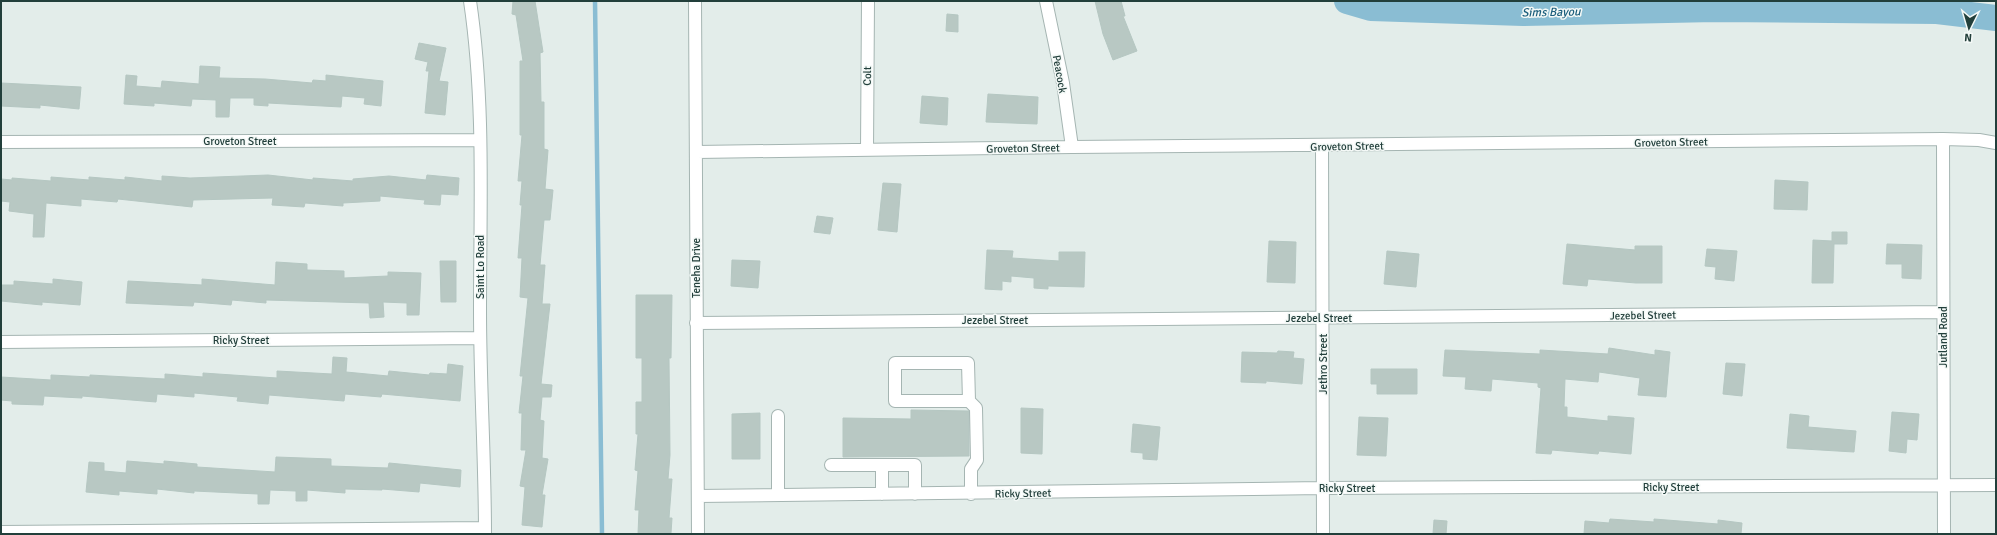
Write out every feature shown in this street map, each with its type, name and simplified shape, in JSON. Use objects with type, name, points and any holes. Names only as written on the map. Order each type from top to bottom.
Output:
[{"type":"street","name":"Saint Lo Road","points":[[470,1],[473,23],[480,140],[480,338],[485,531]]},
{"type":"street","name":"Teneha Drive","points":[[696,1],[696,323],[698,534]]},
{"type":"street","name":"Colt","points":[[866,150],[868,1]]},
{"type":"street","name":"Peacock","points":[[1046,1],[1063,83],[1072,147]]},
{"type":"street","name":"Groveton Street","points":[[1,142],[480,140]]},
{"type":"street","name":"Groveton Street","points":[[697,152],[1072,147],[1943,140],[1980,140],[1996,143]]},
{"type":"street","name":"Jutland Road","points":[[1943,140],[1942,312],[1944,534]]},
{"type":"street","name":"Jethro Street","points":[[1322,146],[1323,534]]},
{"type":"street","name":"Jezebel Street","points":[[696,323],[1942,312]]},
{"type":"street","name":"Ricky Street","points":[[1,342],[480,338]]},
{"type":"street","points":[[969,401],[895,401],[895,363],[968,363],[969,401],[976,408],[977,460],[971,469],[971,494]]},
{"type":"street","points":[[778,416],[778,495]]},
{"type":"street","points":[[831,465],[915,465],[916,494]]},
{"type":"street","points":[[882,465],[882,494]]},
{"type":"street","name":"Ricky Street","points":[[698,496],[971,494],[1322,488],[1996,485]]},
{"type":"street","points":[[1,532],[485,531]]},
{"type":"building","points":[[513,1],[535,1],[543,52],[540,53],[541,102],[544,102],[544,149],[548,150],[545,189],[553,190],[550,220],[544,220],[540,265],[545,265],[542,304],[550,304],[541,384],[552,385],[551,397],[542,397],[540,420],[544,421],[542,458],[548,459],[542,495],[545,495],[542,527],[522,525],[525,487],[520,486],[526,450],[521,450],[522,413],[519,413],[523,376],[520,376],[528,298],[520,297],[522,258],[518,258],[522,205],[520,205],[522,181],[518,181],[522,135],[520,135],[520,61],[523,61],[516,15],[512,14]]},
{"type":"building","points":[[1095,1],[1121,1],[1125,16],[1123,16],[1137,51],[1113,60],[1103,34]]},
{"type":"building","points":[[947,14],[958,15],[958,32],[946,31]]},
{"type":"building","points":[[419,43],[446,48],[439,81],[448,82],[445,115],[425,113],[429,71],[426,71],[428,62],[415,59]]},
{"type":"building","points":[[200,66],[220,67],[219,78],[265,79],[312,83],[313,80],[326,81],[326,75],[383,81],[381,106],[364,104],[365,98],[342,96],[341,107],[268,103],[268,106],[254,105],[254,98],[230,98],[229,117],[216,117],[216,100],[192,99],[191,106],[154,103],[154,106],[124,104],[126,75],[137,76],[136,86],[161,88],[162,81],[199,84]]},
{"type":"building","points":[[1,83],[81,87],[79,109],[40,105],[40,108],[1,106]]},
{"type":"building","points":[[988,94],[1038,97],[1037,124],[986,122]]},
{"type":"building","points":[[922,96],[948,98],[947,125],[920,123]]},
{"type":"building","points":[[268,175],[313,180],[313,178],[353,181],[353,179],[389,176],[426,180],[427,175],[459,178],[458,195],[441,194],[440,205],[424,204],[425,200],[380,196],[380,201],[343,203],[343,206],[305,203],[304,207],[272,205],[273,198],[193,200],[192,207],[118,199],[117,202],[81,199],[81,206],[46,203],[44,237],[33,237],[34,214],[9,211],[10,202],[1,201],[1,179],[12,180],[12,178],[51,181],[51,177],[89,180],[89,177],[125,180],[125,177],[162,181],[162,176],[190,178]]},
{"type":"building","points":[[1775,180],[1808,182],[1807,210],[1774,209]]},
{"type":"building","points":[[883,183],[901,184],[897,232],[878,230]]},
{"type":"building","points":[[817,216],[833,218],[830,234],[814,232]]},
{"type":"building","points":[[1832,232],[1847,232],[1847,244],[1834,244],[1833,283],[1812,283],[1813,240],[1832,241]]},
{"type":"building","points":[[1269,241],[1296,242],[1295,283],[1267,282]]},
{"type":"building","points":[[1567,244],[1635,250],[1635,246],[1662,246],[1662,283],[1636,283],[1588,279],[1587,286],[1563,284]]},
{"type":"building","points":[[1887,244],[1922,245],[1921,279],[1902,278],[1902,264],[1886,264]]},
{"type":"building","points":[[1707,249],[1737,251],[1734,281],[1715,279],[1716,267],[1705,266]]},
{"type":"building","points":[[987,250],[1013,251],[1012,258],[1059,261],[1059,252],[1085,252],[1084,287],[1048,286],[1048,289],[1034,288],[1034,278],[1011,276],[1011,282],[1002,281],[1002,290],[985,289]]},
{"type":"building","points":[[1387,251],[1419,254],[1416,287],[1384,284]]},
{"type":"building","points":[[732,260],[760,261],[758,288],[731,286]]},
{"type":"building","points":[[440,261],[456,261],[456,302],[441,302]]},
{"type":"building","points":[[276,262],[307,264],[307,270],[344,271],[344,278],[388,276],[388,272],[421,273],[419,315],[407,315],[407,303],[383,302],[384,317],[370,318],[369,303],[266,300],[266,303],[232,300],[231,305],[194,302],[193,306],[126,303],[128,281],[202,285],[202,279],[275,285]]},
{"type":"building","points":[[53,279],[82,282],[80,305],[42,302],[42,305],[1,301],[1,285],[14,285],[14,281],[53,284]]},
{"type":"building","points":[[636,295],[672,295],[671,358],[669,358],[670,455],[668,479],[672,479],[669,518],[672,518],[671,533],[664,534],[638,534],[639,510],[635,510],[638,471],[635,470],[638,434],[636,434],[636,402],[642,402],[642,358],[636,358]]},
{"type":"building","points":[[1609,348],[1655,355],[1655,350],[1670,352],[1666,397],[1638,395],[1640,378],[1599,372],[1598,382],[1565,379],[1564,407],[1567,407],[1567,417],[1608,421],[1608,416],[1634,418],[1631,454],[1599,451],[1598,454],[1552,450],[1551,454],[1536,453],[1541,388],[1538,387],[1538,383],[1492,379],[1491,391],[1465,389],[1466,377],[1443,376],[1445,350],[1540,354],[1540,350],[1608,354]]},
{"type":"building","points":[[1278,351],[1294,352],[1293,358],[1304,359],[1302,384],[1266,381],[1266,383],[1241,382],[1242,352],[1277,353]]},
{"type":"building","points":[[333,357],[347,358],[346,372],[388,376],[389,371],[429,375],[430,373],[447,374],[448,364],[463,366],[460,401],[382,394],[381,397],[345,394],[344,401],[269,395],[268,404],[237,401],[238,397],[194,393],[194,397],[157,394],[156,402],[82,396],[82,398],[44,396],[43,405],[12,404],[12,401],[1,400],[1,377],[51,380],[51,375],[90,377],[90,375],[165,379],[165,374],[203,377],[203,373],[277,378],[277,371],[332,374]]},
{"type":"building","points":[[1726,363],[1745,364],[1742,396],[1723,394]]},
{"type":"building","points":[[1371,369],[1417,369],[1417,394],[1377,394],[1377,384],[1371,384]]},
{"type":"building","points":[[1021,408],[1043,409],[1042,454],[1021,453]]},
{"type":"building","points":[[911,410],[969,411],[969,456],[843,457],[843,418],[911,419]]},
{"type":"building","points":[[1892,412],[1919,414],[1917,440],[1907,439],[1906,453],[1889,451]]},
{"type":"building","points":[[760,413],[760,459],[732,459],[732,414]]},
{"type":"building","points":[[1790,414],[1809,416],[1808,427],[1856,431],[1854,452],[1787,448]]},
{"type":"building","points":[[1359,417],[1388,418],[1386,456],[1357,455]]},
{"type":"building","points":[[1133,424],[1160,427],[1157,460],[1143,459],[1143,453],[1131,452]]},
{"type":"building","points":[[276,457],[331,459],[331,466],[388,468],[389,463],[461,470],[460,487],[420,483],[419,492],[382,489],[345,489],[345,493],[307,490],[307,501],[296,501],[296,491],[270,490],[269,504],[258,504],[258,494],[194,491],[194,493],[157,489],[157,494],[119,491],[119,495],[86,492],[89,462],[104,463],[104,471],[126,473],[127,461],[164,464],[164,461],[197,464],[197,467],[275,472]]},
{"type":"building","points":[[1610,519],[1654,522],[1654,519],[1718,524],[1718,520],[1742,523],[1741,534],[1584,534],[1585,521],[1609,523]]},
{"type":"building","points":[[1434,520],[1447,521],[1446,534],[1433,534]]},
{"type":"waterway","points":[[595,1],[602,534]]},
{"type":"waterway","name":"Sims Bayou","points":[[1347,1],[1371,8],[1523,13],[1715,9],[1937,11],[1996,18]]}]
